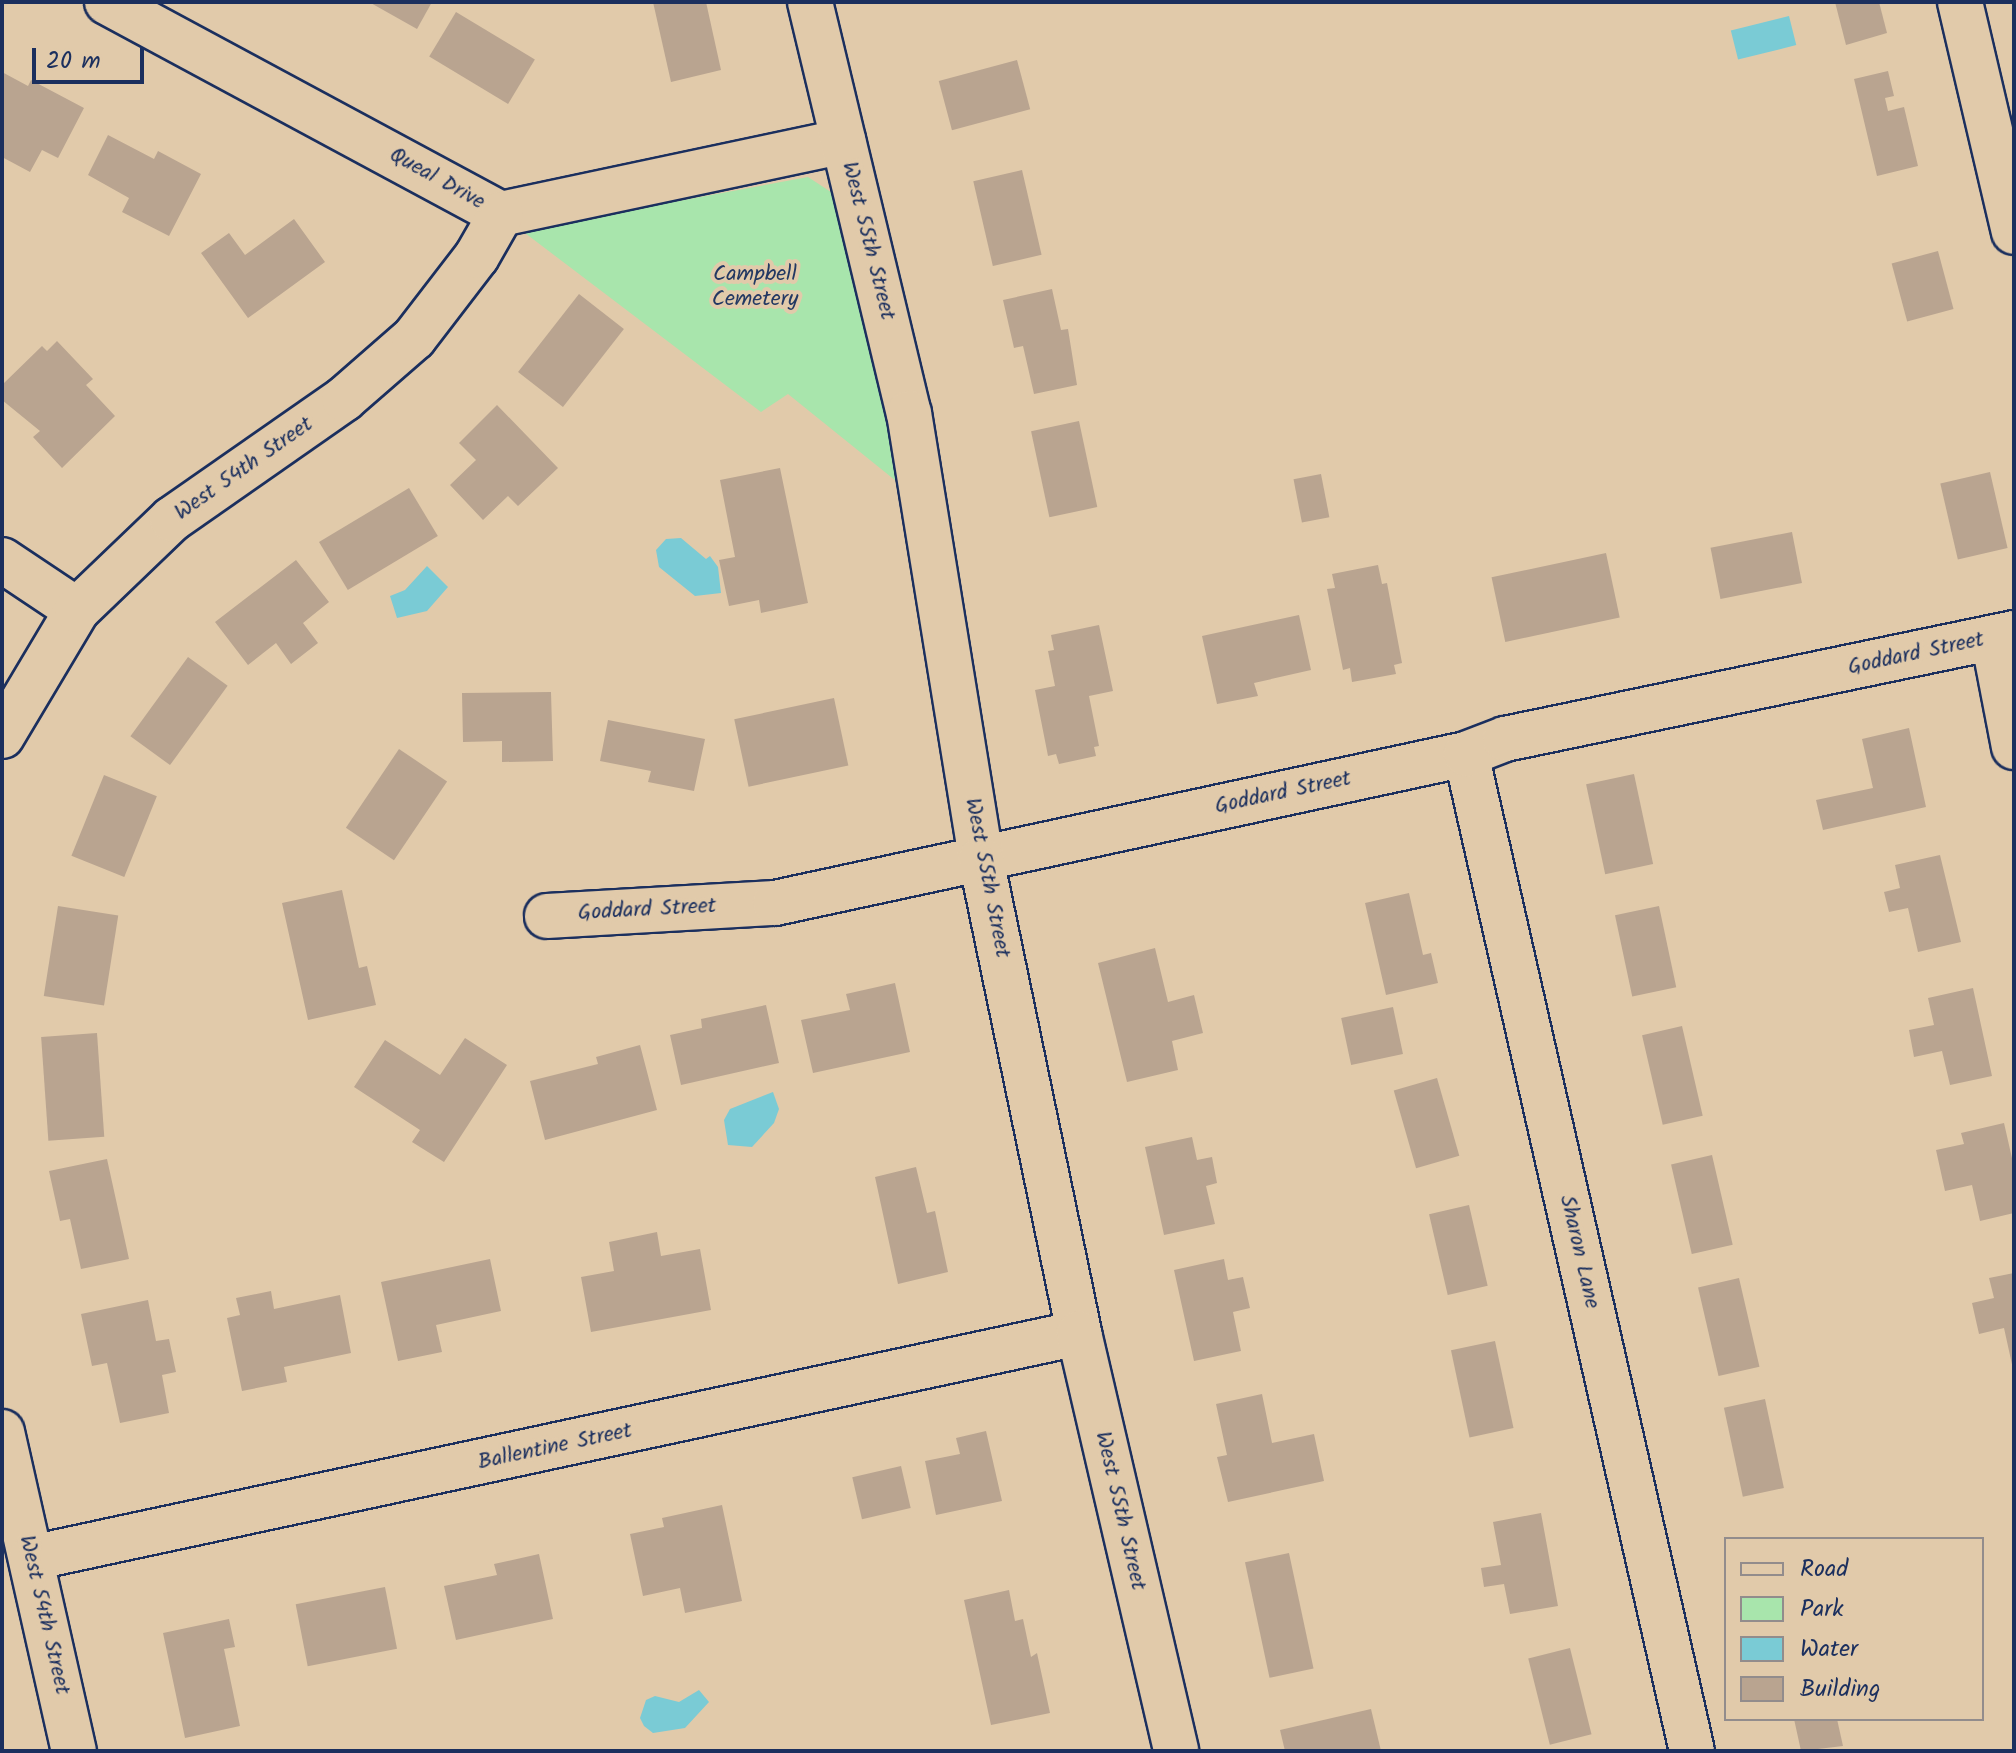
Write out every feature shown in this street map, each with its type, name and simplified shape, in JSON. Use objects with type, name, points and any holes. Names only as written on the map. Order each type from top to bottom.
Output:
[{"type":"street","name":"Queal Drive","points":[[107,2],[501,214],[843,141]]},
{"type":"street","name":"West 55th Street","points":[[810,2],[909,413],[981,859],[1079,1333],[1176,1751]]},
{"type":"street","points":[[1960,2],[2014,232]]},
{"type":"street","name":"West 54th Street","points":[[2,736],[77,610],[172,519],[344,399],[414,338],[477,256],[501,214]]},
{"type":"street","points":[[2,560],[77,610]]},
{"type":"street","points":[[2004,636],[2014,747]]},
{"type":"street","name":"Goddard Street","points":[[547,916],[775,903],[1466,754],[1505,739],[2004,636]]},
{"type":"street","name":"Sharon Lane","points":[[1466,754],[1692,1751]]},
{"type":"street","name":"Ballentine Street","points":[[31,1558],[1079,1333]]},
{"type":"street","name":"West 54th Street","points":[[2,1432],[74,1751]]},
{"type":"green space","name":"Campbell Cemetery","points":[[808,177],[834,194],[901,485],[788,394],[761,412],[521,230]]},
{"type":"water","points":[[1789,16],[1796,45],[1738,60],[1731,31]]},
{"type":"water","points":[[681,538],[706,559],[710,556],[718,567],[721,593],[695,596],[659,567],[656,550],[666,539]]},
{"type":"water","points":[[427,566],[448,587],[427,611],[397,618],[390,596],[405,590]]},
{"type":"water","points":[[773,1092],[779,1109],[774,1123],[752,1147],[728,1145],[724,1120],[730,1109]]},
{"type":"water","points":[[699,1690],[709,1702],[685,1728],[653,1733],[644,1726],[640,1718],[646,1700],[655,1696],[679,1702]]},
{"type":"building","points":[[369,2],[432,2],[417,29]]},
{"type":"building","points":[[653,2],[706,2],[721,70],[671,82]]},
{"type":"building","points":[[1835,2],[1879,2],[1887,33],[1846,45]]},
{"type":"building","points":[[456,12],[535,59],[508,104],[429,57]]},
{"type":"building","points":[[1017,60],[1030,109],[952,130],[939,81]]},
{"type":"building","points":[[1888,71],[1894,96],[1885,98],[1888,111],[1904,107],[1918,166],[1877,176],[1854,79]]},
{"type":"building","points":[[2,72],[28,86],[31,80],[84,108],[58,158],[42,150],[30,172],[2,157]]},
{"type":"building","points":[[108,135],[154,159],[158,151],[201,174],[169,236],[122,212],[129,198],[88,175]]},
{"type":"building","points":[[1022,170],[1042,255],[993,266],[973,181]]},
{"type":"building","points":[[294,219],[325,262],[248,318],[201,253],[229,233],[245,255]]},
{"type":"building","points":[[1938,251],[1954,309],[1907,321],[1892,263]]},
{"type":"building","points":[[1052,289],[1061,330],[1068,329],[1077,385],[1034,394],[1023,346],[1014,348],[1003,300]]},
{"type":"building","points":[[579,294],[624,329],[563,407],[518,372]]},
{"type":"building","points":[[57,341],[93,379],[86,385],[115,416],[62,468],[33,437],[40,431],[2,400],[2,385],[42,346],[47,351]]},
{"type":"building","points":[[497,405],[558,468],[518,506],[508,496],[483,520],[450,485],[476,460],[459,443]]},
{"type":"building","points":[[1079,421],[1097,507],[1049,517],[1031,431]]},
{"type":"building","points":[[780,468],[808,603],[761,613],[759,600],[729,606],[719,560],[735,557],[720,480]]},
{"type":"building","points":[[1990,472],[2008,548],[1958,559],[1940,483]]},
{"type":"building","points":[[1321,474],[1329,517],[1302,523],[1294,479]]},
{"type":"building","points":[[409,488],[438,536],[348,590],[319,542]]},
{"type":"building","points":[[1792,532],[1802,583],[1720,599],[1711,548]]},
{"type":"building","points":[[1606,553],[1620,618],[1505,642],[1492,577]]},
{"type":"building","points":[[296,560],[329,602],[303,623],[318,643],[291,664],[276,643],[248,665],[215,622]]},
{"type":"building","points":[[1378,565],[1382,584],[1387,583],[1402,663],[1394,665],[1396,674],[1352,682],[1350,668],[1343,670],[1327,589],[1335,588],[1332,574]]},
{"type":"building","points":[[1299,615],[1311,670],[1254,683],[1258,696],[1217,704],[1202,636]]},
{"type":"building","points":[[1099,625],[1113,691],[1089,696],[1099,746],[1094,747],[1096,756],[1059,764],[1056,754],[1048,756],[1035,690],[1055,686],[1048,651],[1054,650],[1051,635]]},
{"type":"building","points":[[188,657],[228,686],[170,765],[130,736]]},
{"type":"building","points":[[551,692],[553,761],[502,762],[502,741],[463,742],[462,693]]},
{"type":"building","points":[[834,698],[848,765],[749,787],[734,719]]},
{"type":"building","points":[[608,720],[705,739],[694,791],[648,782],[651,771],[600,761]]},
{"type":"building","points":[[1909,728],[1926,807],[1823,830],[1816,800],[1873,788],[1862,739]]},
{"type":"building","points":[[399,749],[447,781],[394,860],[346,828]]},
{"type":"building","points":[[1634,774],[1653,864],[1605,874],[1586,784]]},
{"type":"building","points":[[104,775],[157,796],[124,877],[71,856]]},
{"type":"building","points":[[1940,855],[1961,942],[1918,952],[1908,908],[1889,912],[1884,892],[1900,888],[1895,865]]},
{"type":"building","points":[[342,890],[359,968],[367,966],[376,1005],[308,1020],[282,903]]},
{"type":"building","points":[[1409,893],[1423,955],[1431,953],[1438,983],[1386,995],[1365,903]]},
{"type":"building","points":[[58,906],[118,916],[104,1005],[44,996]]},
{"type":"building","points":[[1659,906],[1676,987],[1632,997],[1615,915]]},
{"type":"building","points":[[1155,948],[1168,1002],[1194,995],[1203,1033],[1172,1041],[1178,1070],[1127,1082],[1098,963]]},
{"type":"building","points":[[895,983],[910,1052],[813,1073],[801,1020],[850,1010],[846,994]]},
{"type":"building","points":[[1973,988],[1992,1076],[1950,1085],[1942,1051],[1914,1057],[1909,1030],[1934,1025],[1928,998]]},
{"type":"building","points":[[766,1005],[779,1063],[681,1085],[670,1035],[702,1028],[701,1019]]},
{"type":"building","points":[[1393,1007],[1403,1054],[1351,1065],[1341,1018]]},
{"type":"building","points":[[1682,1026],[1703,1116],[1663,1125],[1642,1035]]},
{"type":"building","points":[[97,1033],[104,1137],[48,1141],[41,1037]]},
{"type":"building","points":[[465,1038],[507,1065],[444,1162],[412,1142],[420,1130],[354,1087],[385,1040],[440,1075]]},
{"type":"building","points":[[640,1045],[657,1110],[545,1140],[530,1081],[598,1064],[596,1057]]},
{"type":"building","points":[[1437,1078],[1459,1156],[1416,1168],[1394,1090]]},
{"type":"building","points":[[2004,1123],[2014,1167],[2014,1213],[1980,1221],[1972,1185],[1945,1191],[1936,1150],[1964,1144],[1961,1133]]},
{"type":"building","points":[[1192,1137],[1197,1160],[1212,1157],[1217,1183],[1206,1186],[1215,1224],[1164,1235],[1145,1147]]},
{"type":"building","points":[[1712,1155],[1733,1245],[1692,1254],[1671,1164]]},
{"type":"building","points":[[107,1159],[129,1259],[81,1269],[70,1219],[60,1221],[49,1171]]},
{"type":"building","points":[[916,1167],[927,1213],[935,1211],[948,1272],[898,1284],[875,1177]]},
{"type":"building","points":[[1469,1205],[1488,1286],[1448,1295],[1429,1214]]},
{"type":"building","points":[[657,1232],[661,1256],[700,1249],[711,1310],[591,1332],[581,1277],[614,1271],[609,1242]]},
{"type":"building","points":[[490,1259],[501,1311],[436,1325],[442,1352],[398,1361],[381,1282]]},
{"type":"building","points":[[1224,1259],[1228,1280],[1243,1277],[1250,1308],[1233,1312],[1241,1351],[1194,1361],[1174,1270]]},
{"type":"building","points":[[2014,1273],[2013,1369],[2004,1328],[1979,1334],[1972,1303],[1994,1298],[1989,1278]]},
{"type":"building","points":[[1739,1278],[1759,1367],[1719,1376],[1698,1287]]},
{"type":"building","points":[[271,1291],[274,1309],[340,1295],[351,1353],[284,1367],[287,1382],[242,1391],[227,1318],[240,1315],[236,1298]]},
{"type":"building","points":[[148,1300],[156,1341],[169,1339],[176,1372],[162,1375],[169,1413],[120,1423],[107,1363],[92,1366],[81,1314]]},
{"type":"building","points":[[1495,1341],[1514,1428],[1469,1437],[1451,1350]]},
{"type":"building","points":[[1262,1394],[1272,1443],[1314,1434],[1324,1481],[1228,1502],[1217,1457],[1227,1455],[1216,1404]]},
{"type":"building","points":[[1765,1399],[1784,1488],[1743,1497],[1724,1408]]},
{"type":"building","points":[[986,1431],[1002,1501],[936,1515],[925,1461],[960,1454],[956,1438]]},
{"type":"building","points":[[901,1466],[911,1508],[862,1519],[852,1477]]},
{"type":"building","points":[[722,1505],[742,1601],[685,1613],[680,1588],[643,1596],[630,1534],[664,1527],[662,1518]]},
{"type":"building","points":[[1541,1513],[1558,1606],[1510,1614],[1504,1584],[1484,1587],[1481,1568],[1501,1565],[1493,1522]]},
{"type":"building","points":[[1289,1553],[1314,1668],[1270,1678],[1245,1562]]},
{"type":"building","points":[[539,1554],[553,1619],[456,1640],[444,1586],[497,1575],[494,1564]]},
{"type":"building","points":[[385,1587],[397,1649],[308,1666],[296,1604]]},
{"type":"building","points":[[1009,1590],[1015,1621],[1023,1619],[1031,1657],[1037,1653],[1050,1713],[991,1725],[964,1600]]},
{"type":"building","points":[[229,1619],[235,1647],[224,1649],[240,1726],[185,1738],[163,1633]]},
{"type":"building","points":[[1570,1648],[1592,1734],[1550,1745],[1528,1658]]},
{"type":"building","points":[[1371,1709],[1381,1751],[1285,1751],[1280,1730]]},
{"type":"building","points":[[1794,1721],[1837,1721],[1843,1746],[1801,1751]]}]
